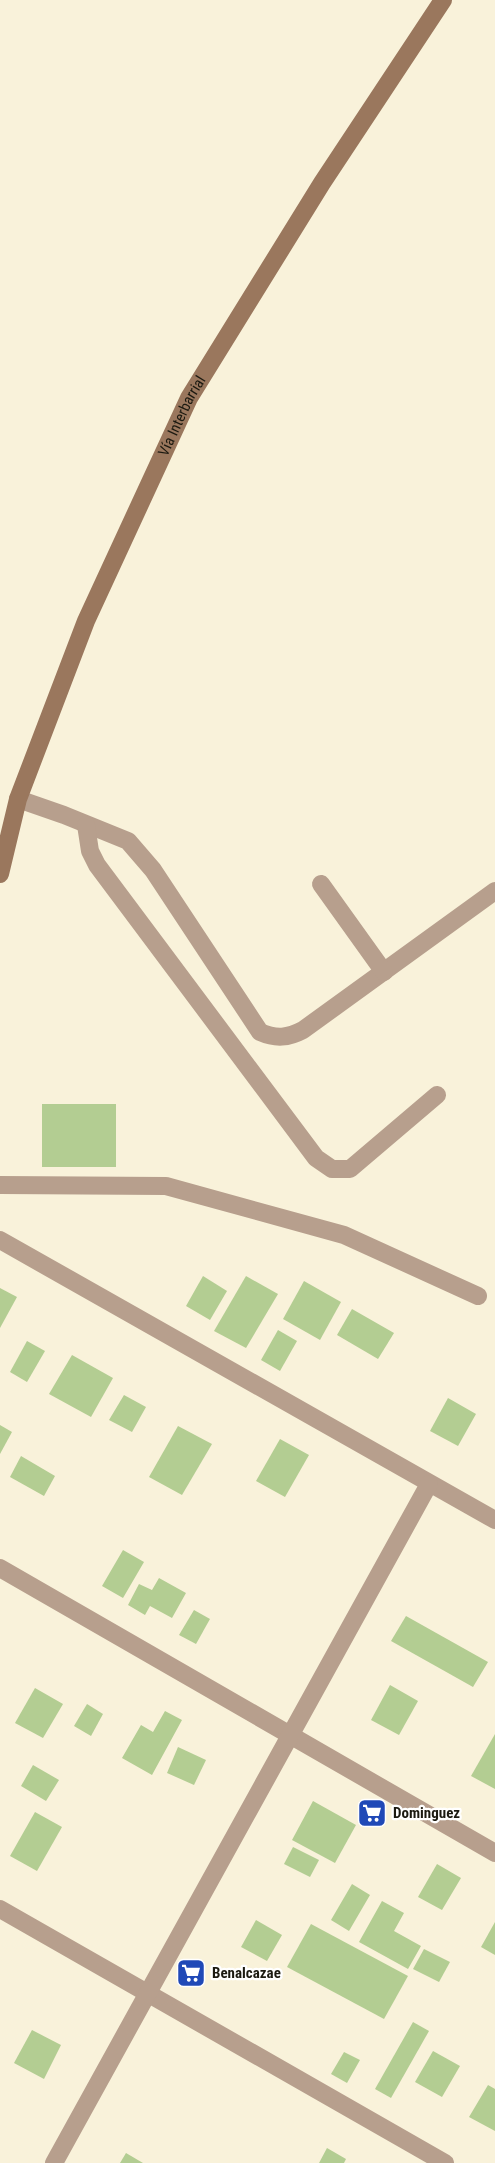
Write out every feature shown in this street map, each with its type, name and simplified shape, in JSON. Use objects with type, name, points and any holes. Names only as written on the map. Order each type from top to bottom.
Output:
[{"type":"main road","name":"Vía Interbarrial","points":[[0,874],[18,799],[86,621],[189,398],[322,183],[443,0]]},
{"type":"street","points":[[18,799],[128,841],[141,854],[260,1032],[279,1038],[292,1036],[495,891]]},
{"type":"street","points":[[86,825],[90,851],[97,865],[316,1158],[332,1169],[350,1169],[437,1095]]},
{"type":"street","points":[[321,884],[384,972]]},
{"type":"street","points":[[0,1185],[166,1186],[344,1235],[478,1296]]},
{"type":"street","points":[[0,1240],[495,1520]]},
{"type":"street","points":[[54,2163],[429,1484]]},
{"type":"street","points":[[0,1568],[495,1853]]},
{"type":"street","points":[[0,1909],[445,2163]]},
{"type":"building","points":[[42,1104],[116,1104],[116,1167],[42,1167]]},
{"type":"building","points":[[203,1276],[227,1291],[210,1320],[186,1306]]},
{"type":"building","points":[[246,1276],[278,1294],[246,1348],[214,1331]]},
{"type":"building","points":[[304,1281],[341,1302],[320,1340],[283,1319]]},
{"type":"building","points":[[0,1288],[17,1297],[0,1328]]},
{"type":"building","points":[[352,1309],[394,1333],[378,1359],[337,1335]]},
{"type":"building","points":[[278,1330],[297,1341],[280,1371],[261,1360]]},
{"type":"building","points":[[27,1341],[45,1351],[27,1382],[10,1372]]},
{"type":"building","points":[[72,1355],[113,1378],[91,1417],[49,1394]]},
{"type":"building","points":[[124,1395],[146,1407],[132,1432],[109,1420]]},
{"type":"building","points":[[448,1398],[476,1414],[458,1446],[430,1431]]},
{"type":"building","points":[[0,1425],[12,1432],[0,1454]]},
{"type":"building","points":[[178,1426],[212,1444],[182,1495],[149,1477]]},
{"type":"building","points":[[280,1439],[309,1455],[285,1497],[256,1481]]},
{"type":"building","points":[[21,1456],[55,1476],[44,1496],[10,1477]]},
{"type":"building","points":[[123,1550],[144,1562],[123,1598],[102,1586]]},
{"type":"building","points":[[159,1578],[186,1593],[172,1618],[150,1606],[145,1615],[128,1605],[139,1584],[152,1590]]},
{"type":"building","points":[[194,1610],[210,1619],[196,1644],[179,1635]]},
{"type":"building","points":[[406,1616],[488,1662],[473,1687],[391,1641]]},
{"type":"building","points":[[390,1685],[418,1701],[399,1735],[371,1720]]},
{"type":"building","points":[[35,1688],[63,1704],[43,1738],[15,1723]]},
{"type":"building","points":[[87,1704],[103,1714],[91,1736],[74,1726]]},
{"type":"building","points":[[165,1711],[182,1720],[152,1775],[122,1758],[141,1725],[153,1732]]},
{"type":"building","points":[[495,1734],[495,1789],[471,1776]]},
{"type":"building","points":[[178,1747],[206,1760],[194,1785],[167,1773]]},
{"type":"building","points":[[33,1765],[59,1780],[46,1801],[21,1786]]},
{"type":"building","points":[[313,1801],[356,1825],[335,1863],[292,1840]]},
{"type":"building","points":[[35,1812],[62,1827],[37,1871],[10,1856]]},
{"type":"building","points":[[293,1847],[319,1860],[310,1877],[284,1864]]},
{"type":"building","points":[[437,1864],[461,1878],[442,1910],[418,1897]]},
{"type":"building","points":[[352,1884],[370,1895],[349,1931],[331,1920]]},
{"type":"building","points":[[382,1901],[404,1913],[394,1931],[421,1946],[408,1969],[359,1942]]},
{"type":"building","points":[[256,1920],[282,1935],[267,1961],[241,1947]]},
{"type":"building","points":[[495,1922],[495,1955],[481,1947]]},
{"type":"building","points":[[311,1924],[408,1976],[384,2019],[287,1967]]},
{"type":"building","points":[[424,1949],[450,1962],[439,1982],[413,1969]]},
{"type":"building","points":[[413,2022],[429,2031],[391,2098],[375,2089]]},
{"type":"building","points":[[32,2030],[61,2045],[44,2079],[14,2063]]},
{"type":"building","points":[[433,2051],[460,2066],[442,2097],[415,2082]]},
{"type":"building","points":[[344,2052],[360,2060],[347,2083],[331,2074]]},
{"type":"building","points":[[488,2085],[495,2089],[495,2131],[469,2117]]},
{"type":"building","points":[[327,2148],[346,2159],[344,2163],[319,2163]]},
{"type":"building","points":[[126,2153],[143,2163],[120,2163]]},
{"type":"place","name":"Dominguez","points":[[372,1813]]},
{"type":"place","name":"Benalcazae","points":[[191,1973]]}]
